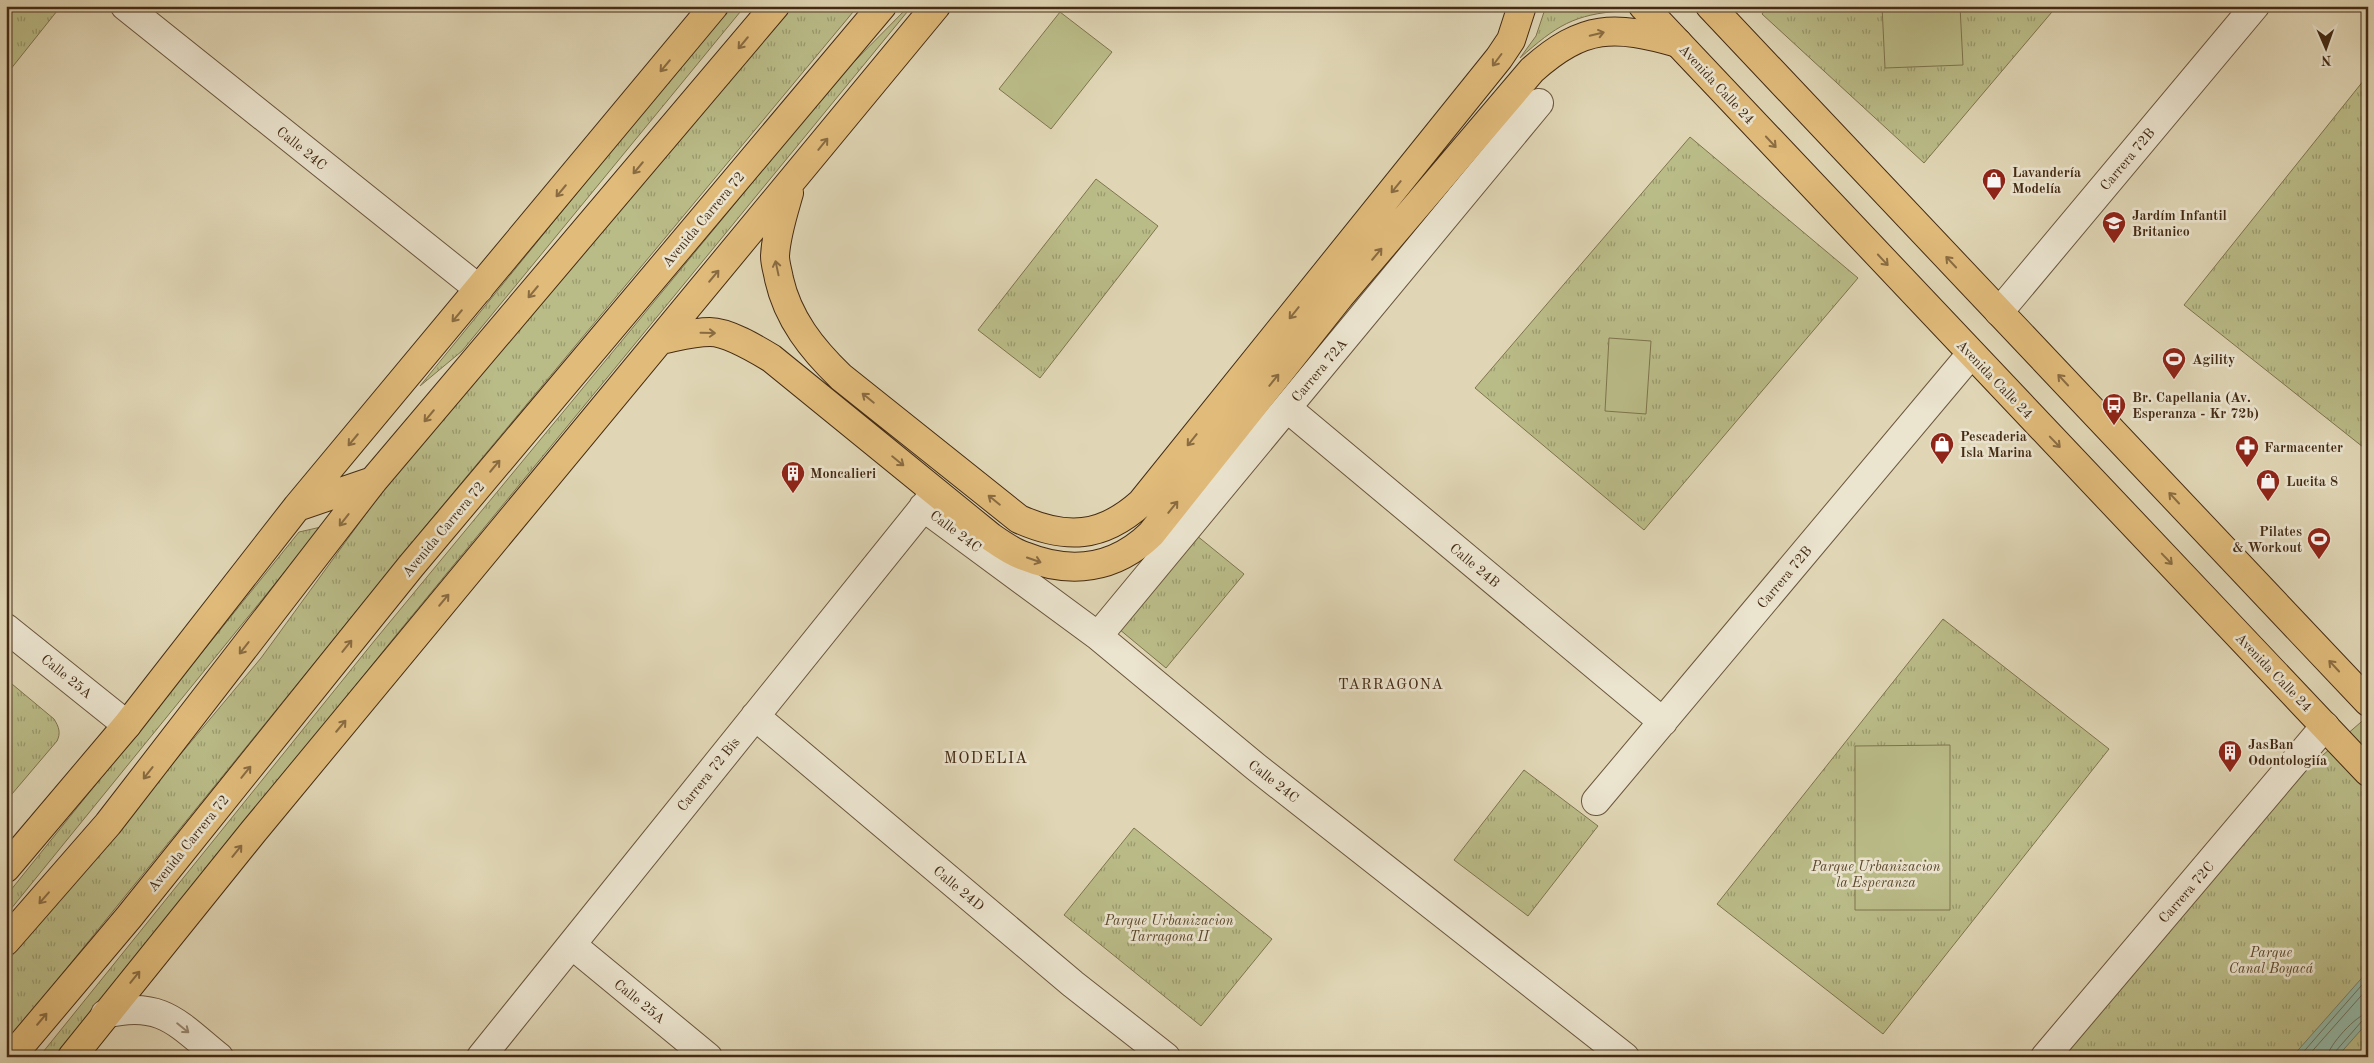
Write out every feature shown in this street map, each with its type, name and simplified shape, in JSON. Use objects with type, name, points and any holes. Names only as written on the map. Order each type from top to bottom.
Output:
[{"type":"main road","points":[[6,868],[128,725],[298,507],[701,17],[714,6]]},
{"type":"main road","points":[[6,941],[108,824],[374,481],[775,6]]},
{"type":"main road","name":"Avenida Carrera 72","points":[[11,1057],[129,917],[411,566],[882,6]]},
{"type":"main road","points":[[72,1057],[259,825],[936,6]]},
{"type":"main road","points":[[792,182],[778,228],[775,258],[784,297],[805,337],[818,355],[841,377],[1019,518],[1052,530],[1070,532],[1094,530],[1124,518],[1141,503],[1499,58],[1511,40],[1522,6]]},
{"type":"main road","name":"Avenida Calle 24","points":[[1643,6],[2368,772]]},
{"type":"main road","points":[[1710,6],[1999,312],[2365,692]]},
{"type":"main road","points":[[660,340],[688,334],[712,332],[752,347],[790,372],[929,499],[1022,556],[1047,564],[1072,567],[1111,561],[1129,552],[1152,534],[1340,296],[1532,70],[1552,53],[1572,41],[1597,33],[1621,30],[1642,33],[1678,43]]},
{"type":"main road","points":[[298,507],[374,481]]},
{"type":"street","name":"Calle 24C","points":[[125,6],[479,289]]},
{"type":"street","name":"Carrera 72B","points":[[1999,312],[2255,6]]},
{"type":"street","name":"Carrera 72A","points":[[1098,636],[1539,103]]},
{"type":"street","name":"Carrera 72B","points":[[1596,801],[1971,354]]},
{"type":"street","name":"Calle 24B","points":[[1287,408],[1663,722]]},
{"type":"street","name":"Calle 24C","points":[[929,499],[1256,767],[1625,1057]]},
{"type":"street","name":"Carrera 72 Bis","points":[[482,1057],[929,499]]},
{"type":"street","name":"Calle 25A","points":[[6,628],[128,725]]},
{"type":"street","name":"Calle 24D","points":[[755,716],[1073,984],[1166,1057]]},
{"type":"street","name":"Carrera 72C","points":[[2045,1057],[2310,747],[2325,726]]},
{"type":"street","name":"Calle 25A","points":[[572,945],[708,1057]]},
{"type":"street","points":[[105,1014],[125,1009],[156,1011],[176,1022],[219,1057]]},
{"type":"green space","points":[[6,6],[61,6],[6,75]]},
{"type":"green space","points":[[729,6],[745,6],[462,351],[420,386]]},
{"type":"green space","points":[[792,6],[858,6],[423,529],[6,1043],[6,963],[261,658],[384,489]]},
{"type":"green space","points":[[909,6],[912,6],[397,634],[56,1057],[39,1057],[375,640],[842,74]]},
{"type":"green space","points":[[1546,6],[1617,6],[1622,11],[1591,15],[1566,24],[1544,38],[1520,58],[1536,36]]},
{"type":"green space","points":[[1768,6],[2057,6],[1924,163],[1762,14]]},
{"type":"green space","points":[[1882,6],[1960,6],[1963,65],[1885,68]]},
{"type":"green space","points":[[1060,12],[1112,52],[1051,129],[999,89]]},
{"type":"green space","points":[[2368,75],[2368,451],[2184,305]]},
{"type":"green space","points":[[1690,137],[1858,278],[1644,530],[1475,388]]},
{"type":"green space","points":[[1096,179],[1158,226],[1040,378],[978,330]]},
{"type":"green space","points":[[1609,338],[1651,341],[1646,414],[1605,411]]},
{"type":"green space","points":[[321,527],[6,915],[6,896],[299,532]]},
{"type":"green space","points":[[1196,535],[1244,574],[1166,668],[1119,629]]},
{"type":"green space","name":"Parque Urbanizacion la Esperanza","points":[[1943,619],[2109,749],[1883,1034],[1717,904]]},
{"type":"green space","points":[[6,679],[54,719],[59,733],[57,741],[6,801]]},
{"type":"green space","name":"Parque Canal Boyacá","points":[[2368,716],[2368,1057],[2063,1057],[2308,768]]},
{"type":"green space","points":[[1950,745],[1950,910],[1855,910],[1855,746]]},
{"type":"green space","points":[[1524,770],[1598,826],[1528,916],[1454,860]]},
{"type":"green space","name":"Parque Urbanizacion Tarragona II","points":[[1134,828],[1272,939],[1201,1026],[1064,915]]},
{"type":"water","points":[[2368,971],[2368,1022],[2337,1057],[2292,1057]]},
{"type":"place","name":"Lavandería Modelía","points":[[1994,201]]},
{"type":"place","name":"Jardím Infantil Britanico","points":[[2114,244]]},
{"type":"place","name":"Agility","points":[[2174,380]]},
{"type":"place","name":"Br. Capellania (Av. Esperanza - Kr 72b)","points":[[2114,426]]},
{"type":"place","name":"Pescaderia Isla Marina","points":[[1942,465]]},
{"type":"place","name":"Farmacenter","points":[[2247,468]]},
{"type":"place","name":"Moncalieri","points":[[793,494]]},
{"type":"place","name":"Lucita 8","points":[[2268,502]]},
{"type":"place","name":"Pilates & Workout","points":[[2319,560]]},
{"type":"place","name":"JasBan Odontologiía","points":[[2230,773]]},
{"type":"district","name":"TARRAGONA","points":[[1391,684]]},
{"type":"district","name":"MODELIA","points":[[986,757]]}]
